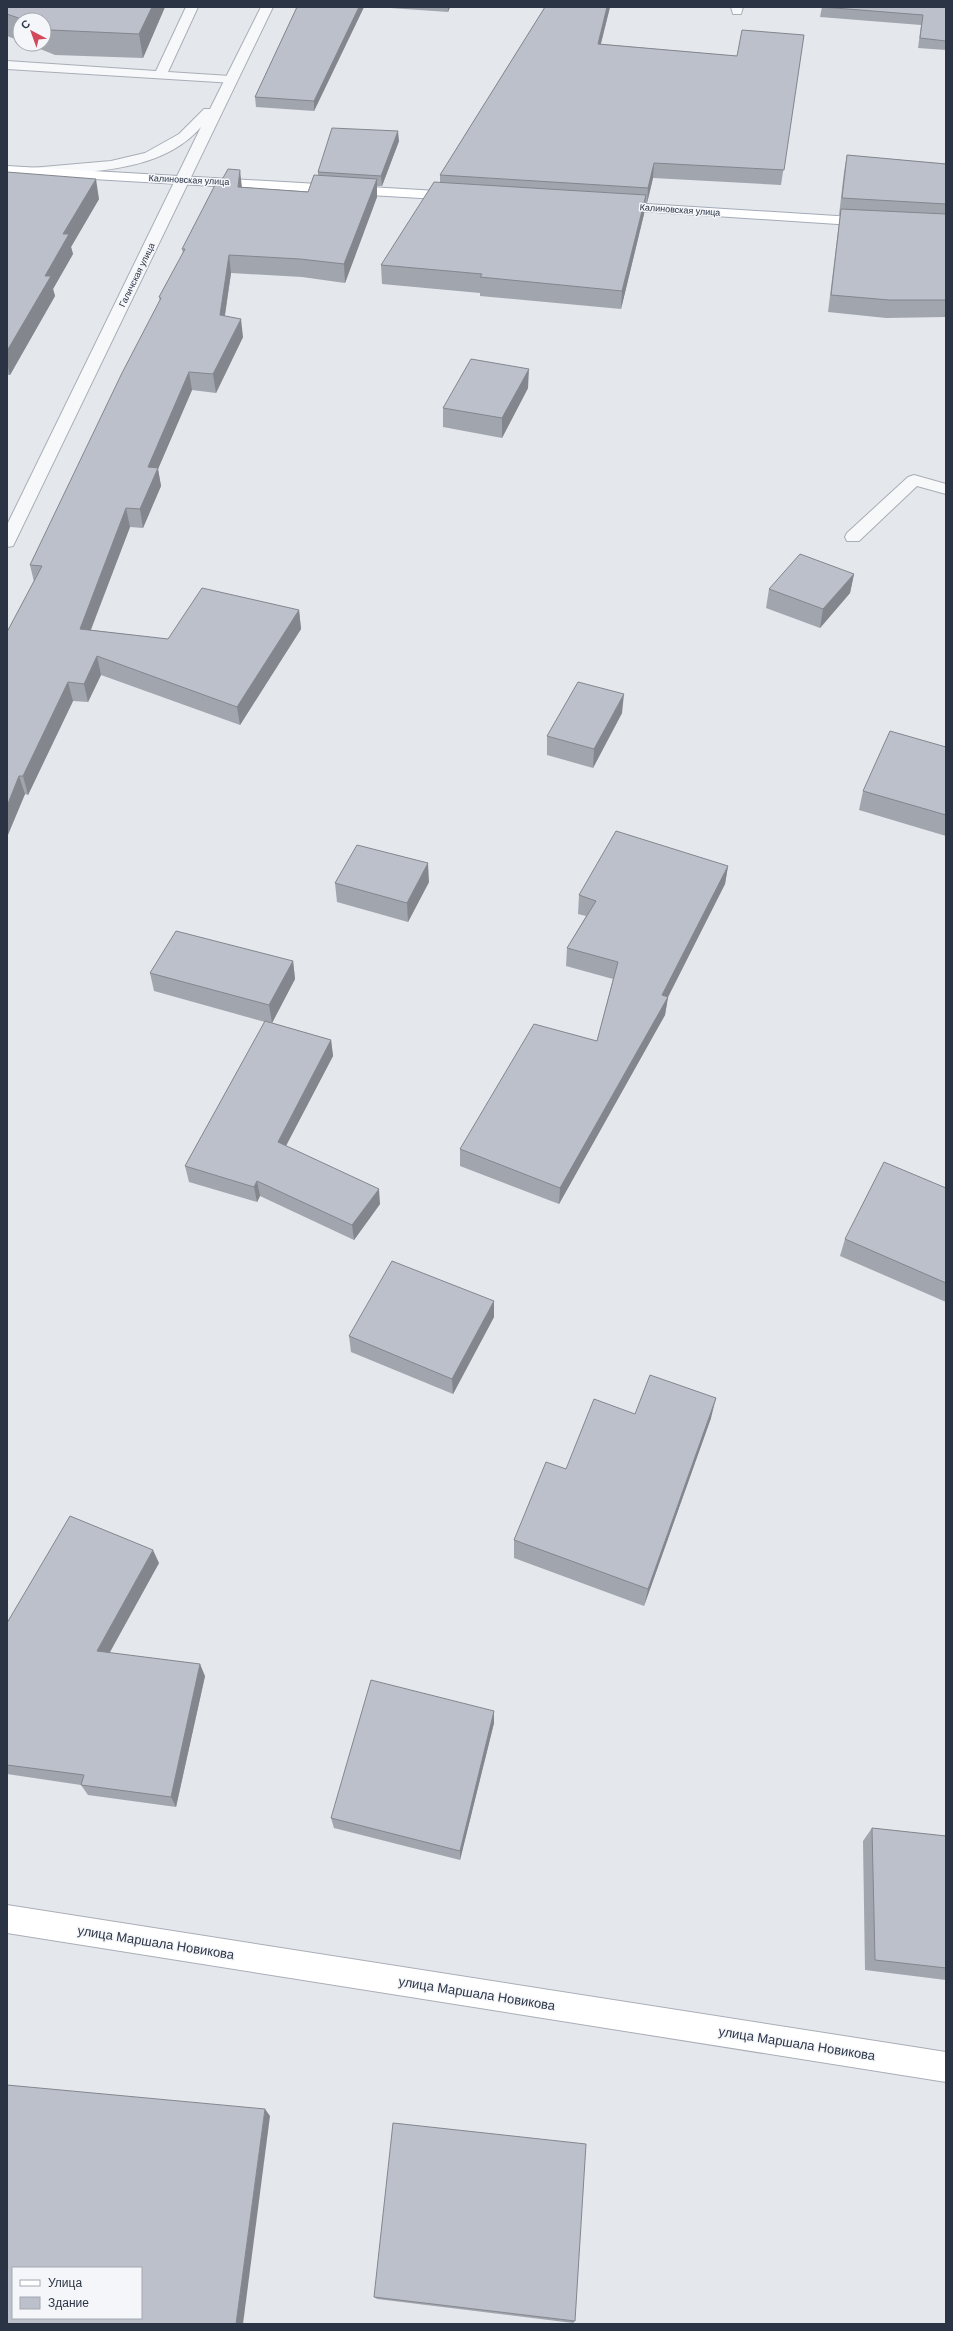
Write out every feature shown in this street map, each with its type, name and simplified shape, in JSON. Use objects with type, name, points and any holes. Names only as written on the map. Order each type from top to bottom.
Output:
[{"type":"main road","name":"Калиновская улица","points":[[7,170],[184,179],[470,197]]},
{"type":"main road","name":"Калиновская улица","points":[[605,206],[882,223]]},
{"type":"main road","name":"улица Маршала Новикова","points":[[7,1919],[946,2067]]},
{"type":"street","points":[[161,75],[192,7]]},
{"type":"street","name":"Галичская улица","points":[[7,542],[184,179],[221,98],[267,7]]},
{"type":"street","points":[[7,65],[230,80]]},
{"type":"street","points":[[30,172],[130,163],[156,154],[185,136],[221,98]]},
{"type":"street","points":[[854,537],[914,480],[946,489]]},
{"type":"building","points":[[7,7],[152,7],[139,34],[52,30],[52,12],[12,12],[12,16],[7,14]]},
{"type":"building","points":[[297,7],[359,7],[314,101],[255,97]]},
{"type":"building","points":[[545,7],[607,7],[598,44],[737,56],[742,30],[804,35],[784,170],[654,163],[648,188],[440,175]]},
{"type":"building","points":[[822,7],[946,7],[946,41],[920,38],[923,15]]},
{"type":"building","points":[[332,128],[398,131],[381,176],[318,172]]},
{"type":"building","points":[[847,155],[946,164],[946,204],[842,198]]},
{"type":"building","points":[[228,169],[240,170],[238,187],[308,192],[314,175],[377,179],[344,264],[300,259],[229,255],[220,315],[241,319],[213,374],[189,372],[148,467],[158,468],[140,509],[126,508],[80,629],[168,639],[202,588],[299,610],[237,707],[97,656],[84,684],[68,682],[23,776],[19,776],[7,806],[7,632],[42,566],[30,565],[122,373],[161,298],[159,297],[185,249],[182,249],[215,185],[219,185]]},
{"type":"building","points":[[7,172],[96,179],[63,234],[69,234],[45,276],[51,276],[7,351]]},
{"type":"building","points":[[434,182],[646,195],[622,291],[480,277],[482,274],[381,265]]},
{"type":"building","points":[[841,209],[946,214],[946,300],[889,300],[831,295]]},
{"type":"building","points":[[471,359],[529,369],[502,418],[443,408]]},
{"type":"building","points":[[800,554],[854,574],[823,609],[769,589]]},
{"type":"building","points":[[578,682],[624,694],[594,749],[547,736]]},
{"type":"building","points":[[890,731],[946,747],[946,815],[863,791]]},
{"type":"building","points":[[616,831],[728,866],[662,995],[668,997],[560,1188],[460,1149],[534,1024],[597,1041],[618,962],[567,948],[596,901],[579,895]]},
{"type":"building","points":[[357,845],[428,863],[407,903],[335,883]]},
{"type":"building","points":[[176,931],[293,961],[269,1005],[150,973]]},
{"type":"building","points":[[265,1021],[331,1040],[278,1142],[379,1189],[352,1225],[257,1181],[254,1187],[185,1166]]},
{"type":"building","points":[[884,1162],[946,1188],[946,1283],[845,1239]]},
{"type":"building","points":[[392,1261],[494,1301],[452,1379],[349,1336]]},
{"type":"building","points":[[650,1375],[716,1398],[648,1589],[514,1540],[546,1462],[566,1469],[594,1399],[635,1414]]},
{"type":"building","points":[[70,1516],[153,1550],[97,1651],[200,1664],[171,1797],[81,1785],[84,1775],[7,1765],[7,1623]]},
{"type":"building","points":[[371,1680],[494,1711],[460,1851],[331,1818]]},
{"type":"building","points":[[872,1828],[946,1836],[946,1968],[875,1960]]},
{"type":"building","points":[[7,2085],[265,2109],[236,2324],[7,2324]]},
{"type":"building","points":[[393,2123],[586,2144],[575,2321],[374,2297]]}]
